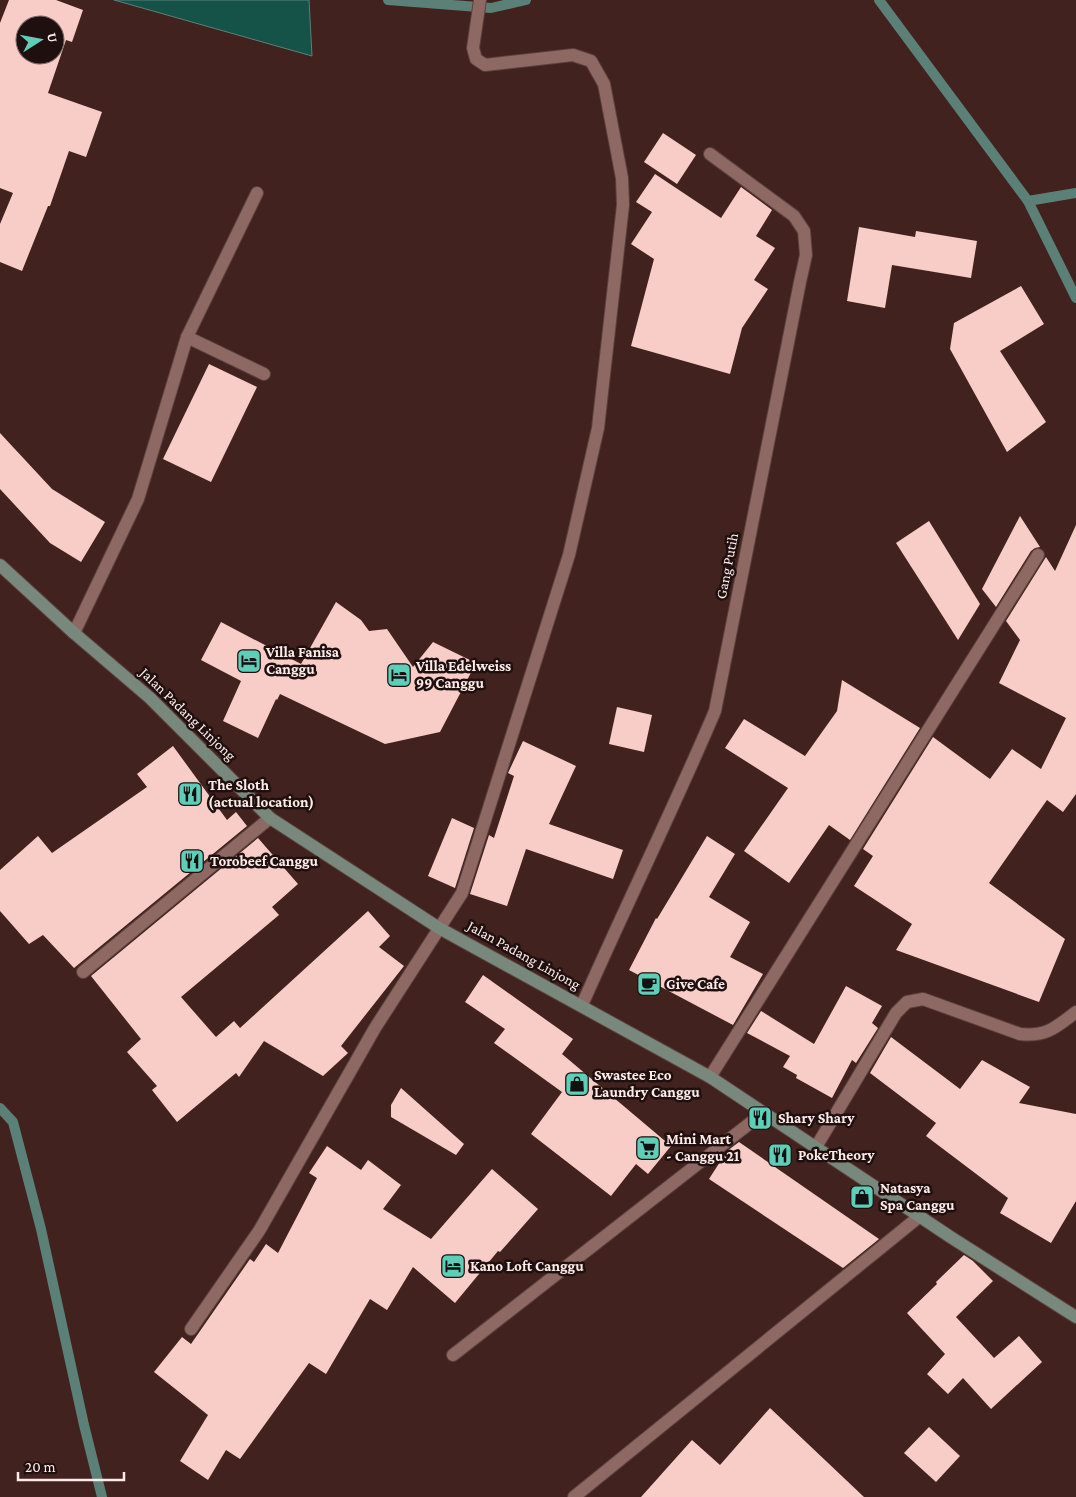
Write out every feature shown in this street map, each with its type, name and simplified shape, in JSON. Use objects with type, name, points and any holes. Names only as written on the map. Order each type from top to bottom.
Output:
[{"type":"street","points":[[191,1329],[259,1231],[375,1028],[462,893],[569,555],[598,428],[623,205],[622,178],[604,84],[591,61],[573,55],[485,65],[476,59],[473,48],[480,0]]},
{"type":"street","name":"Gang Putih","points":[[582,1006],[621,915],[691,768],[715,711],[806,255],[804,231],[794,216],[710,154]]},
{"type":"street","points":[[74,633],[138,499],[187,337],[257,193]]},
{"type":"street","points":[[187,337],[264,374]]},
{"type":"street","points":[[710,1078],[1038,555]]},
{"type":"street","name":"Jalan Padang Linjong","points":[[0,565],[74,633],[150,698],[270,818],[439,928],[710,1078],[1076,1317]]},
{"type":"street","points":[[83,972],[270,818]]},
{"type":"street","points":[[816,1147],[896,1013],[907,1002],[923,999],[1020,1034],[1034,1036],[1048,1032],[1076,1012]]},
{"type":"street","points":[[453,1355],[763,1113]]},
{"type":"street","points":[[574,1497],[920,1216]]},
{"type":"water","points":[[114,0],[309,0],[312,56]]},
{"type":"building","points":[[9,0],[56,0],[83,10],[72,42],[66,40],[65,43],[65,15],[15,15],[15,65],[58,65],[48,93],[102,112],[86,157],[69,151],[50,206],[48,206],[22,271],[0,262],[0,224],[13,193],[0,188],[0,23]]},
{"type":"building","points":[[663,133],[696,155],[677,184],[644,162]]},
{"type":"building","points":[[655,174],[721,218],[741,187],[772,210],[756,236],[775,248],[754,280],[768,289],[742,328],[730,374],[631,346],[654,259],[631,244],[652,212],[636,202]]},
{"type":"building","points":[[859,227],[915,237],[916,231],[977,241],[971,278],[892,265],[885,308],[847,301]]},
{"type":"building","points":[[1021,286],[1044,324],[1000,351],[1046,422],[1007,452],[950,349],[954,323]]},
{"type":"building","points":[[209,364],[257,387],[211,482],[163,459]]},
{"type":"building","points":[[0,433],[52,489],[105,522],[81,562],[50,543],[0,489]]},
{"type":"building","points":[[1020,516],[1040,547],[1031,551],[996,607],[982,589]]},
{"type":"building","points":[[929,521],[980,604],[958,640],[896,543]]},
{"type":"building","points":[[1076,525],[1076,794],[1063,812],[1047,800],[989,883],[1065,939],[1039,1002],[896,950],[912,924],[854,886],[873,856],[863,849],[933,737],[990,779],[1012,749],[1041,769],[1066,718],[999,683],[1020,640],[1006,621],[1046,557],[1055,571]]},
{"type":"building","name":"Villa Edelweiss 99 Canggu","points":[[336,602],[361,620],[369,631],[387,629],[413,667],[433,642],[476,663],[440,732],[385,744],[280,694],[258,738],[223,721],[241,681],[201,660],[221,622],[301,664]]},
{"type":"building","points":[[842,680],[920,728],[850,840],[829,825],[789,883],[744,851],[788,788],[725,748],[744,719],[805,756],[837,711]]},
{"type":"building","points":[[617,707],[652,715],[644,752],[609,744]]},
{"type":"building","points":[[523,741],[576,766],[549,824],[623,850],[613,879],[526,849],[507,906],[470,894],[489,835],[494,838],[514,776],[508,773]]},
{"type":"building","points":[[173,746],[227,820],[236,812],[247,826],[74,968],[43,935],[29,944],[0,911],[0,870],[38,836],[52,853],[147,787],[137,774]]},
{"type":"building","points":[[452,818],[474,828],[455,888],[428,876]]},
{"type":"building","points":[[707,836],[735,854],[709,897],[750,922],[730,957],[763,974],[733,1025],[629,970],[656,918]]},
{"type":"building","points":[[258,838],[298,884],[272,907],[279,915],[181,997],[216,1037],[234,1021],[240,1028],[368,911],[390,936],[379,947],[404,966],[341,1046],[348,1053],[323,1076],[264,1041],[239,1077],[236,1073],[177,1122],[152,1090],[157,1086],[127,1052],[141,1039],[91,976]]},
{"type":"building","points":[[483,975],[573,1039],[562,1054],[671,1146],[648,1174],[636,1164],[611,1196],[531,1134],[562,1092],[494,1043],[505,1029],[465,1002]]},
{"type":"building","points":[[846,986],[882,1006],[872,1023],[878,1028],[856,1063],[852,1060],[832,1098],[796,1078],[797,1075],[783,1067],[790,1056],[747,1033],[761,1011],[814,1044]]},
{"type":"building","points":[[891,1037],[960,1089],[982,1060],[1030,1087],[1019,1103],[1076,1114],[1076,1201],[1051,1243],[1000,1213],[1008,1198],[926,1136],[936,1123],[870,1073]]},
{"type":"building","points":[[401,1088],[464,1144],[456,1155],[391,1117],[391,1105]]},
{"type":"building","points":[[739,1142],[879,1239],[843,1268],[709,1179],[727,1151]]},
{"type":"building","points":[[327,1146],[361,1170],[368,1160],[401,1185],[383,1209],[431,1239],[492,1169],[538,1209],[500,1252],[498,1251],[455,1303],[413,1267],[387,1310],[370,1299],[326,1374],[309,1363],[240,1459],[226,1450],[208,1480],[180,1461],[208,1415],[154,1372],[182,1337],[191,1344],[250,1259],[254,1262],[266,1244],[278,1253],[317,1178],[309,1173]]},
{"type":"building","points":[[964,1255],[973,1261],[993,1281],[956,1317],[994,1358],[1019,1336],[1042,1362],[991,1409],[963,1378],[948,1394],[927,1374],[945,1354],[907,1313]]},
{"type":"building","points":[[770,1408],[864,1497],[641,1497],[692,1440],[720,1465]]},
{"type":"building","points":[[929,1427],[960,1456],[936,1482],[904,1453]]},
{"type":"waterway","points":[[388,0],[491,8],[526,0]]},
{"type":"waterway","points":[[879,0],[1028,201],[1076,298]]},
{"type":"waterway","points":[[1028,201],[1076,193]]},
{"type":"waterway","points":[[0,1108],[13,1122],[41,1229],[84,1425],[102,1497]]},
{"type":"place","name":"Villa Fanisa Canggu","points":[[249,661]]},
{"type":"place","name":"Villa Edelweiss 99 Canggu","points":[[399,675]]},
{"type":"place","name":"The Sloth (actual location)","points":[[190,794]]},
{"type":"place","name":"Torobeef Canggu","points":[[192,861]]},
{"type":"place","name":"Give Cafe","points":[[649,984]]},
{"type":"place","name":"Swastee Eco Laundry Canggu","points":[[577,1084]]},
{"type":"place","name":"Shary Shary","points":[[760,1118]]},
{"type":"place","name":"Mini Mart - Canggu 21","points":[[648,1148]]},
{"type":"place","name":"PokeTheory","points":[[780,1155]]},
{"type":"place","name":"Natasya Spa Canggu","points":[[862,1197]]},
{"type":"place","name":"Kano Loft Canggu","points":[[453,1266]]}]
